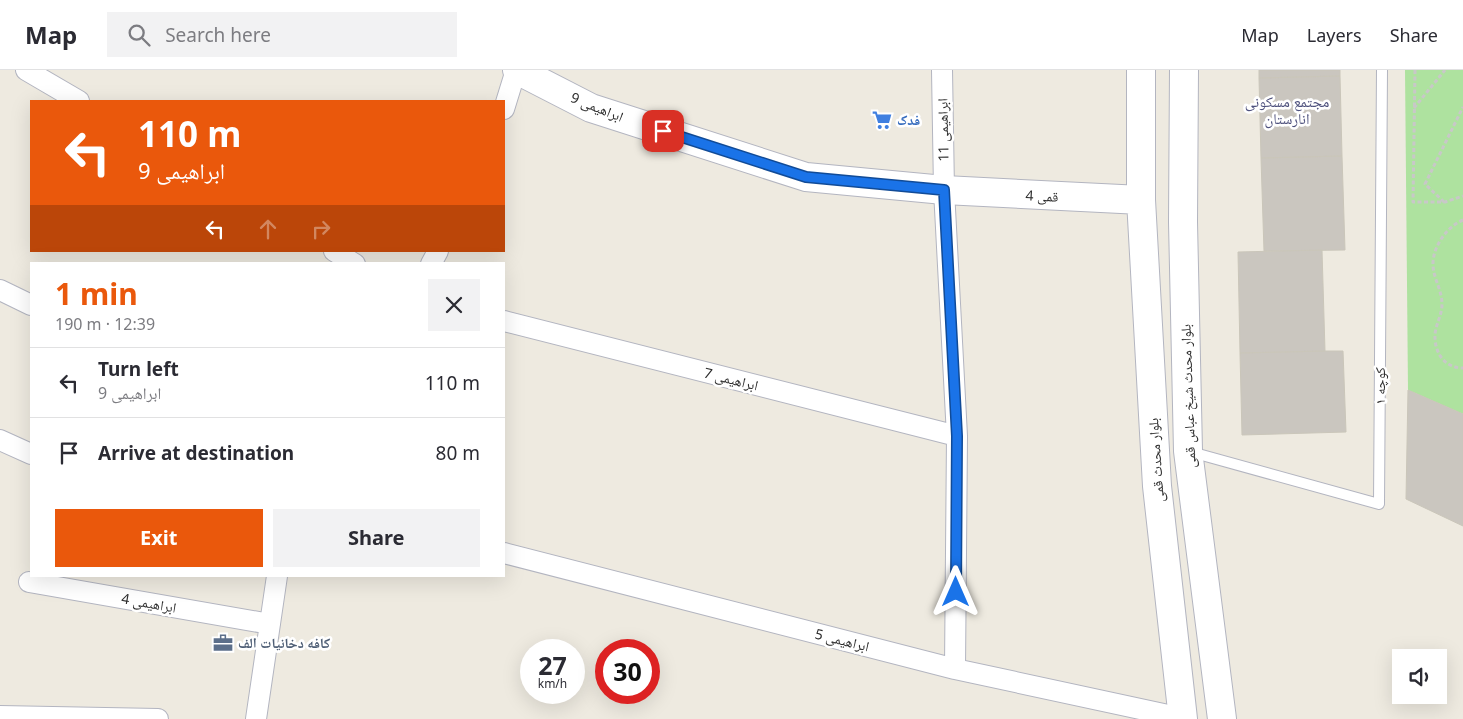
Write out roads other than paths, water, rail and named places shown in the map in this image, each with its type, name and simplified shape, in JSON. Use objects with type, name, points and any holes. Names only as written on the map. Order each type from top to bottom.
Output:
[{"type":"main road","name":"ابراهیمی 9","points":[[517,70],[591,108],[806,177],[944,190]]},
{"type":"main road","points":[[1141,70],[1141,200]]},
{"type":"main road","name":"بلوار محدث شیخ عباس قمی","points":[[1184,70],[1183,222],[1188,451],[1222,719]]},
{"type":"main road","name":"قمی 4","points":[[944,190],[1141,200]]},
{"type":"main road","name":"بلوار محدث قمی","points":[[1141,200],[1157,486],[1182,719]]},
{"type":"street","points":[[26,70],[77,100]]},
{"type":"street","points":[[505,106],[517,70]]},
{"type":"street","name":"ابراهیمی 11","points":[[942,70],[944,190],[957,436],[955,669]]},
{"type":"street","points":[[336,252],[352,262]]},
{"type":"street","points":[[0,290],[30,305]]},
{"type":"street","name":"ابراهیمی 7","points":[[505,321],[957,436]]},
{"type":"street","points":[[0,440],[30,454]]},
{"type":"street","name":"ابراهیمی 5","points":[[505,553],[955,669],[1182,719]]},
{"type":"street","points":[[256,719],[277,577]]},
{"type":"street","name":"ابراهیمی 4","points":[[29,582],[270,624]]},
{"type":"street","points":[[0,716],[158,719]]},
{"type":"lane","name":"کوچه ۱","points":[[1188,451],[1379,504],[1382,70]]},
{"type":"place","name":"فدک","points":[[882,120]]},
{"type":"place","name":"کافه دخانیات الف","points":[[223,643]]},
{"type":"district","name":"مجتمع مسکونی انارستان","points":[[1287,110]]}]
